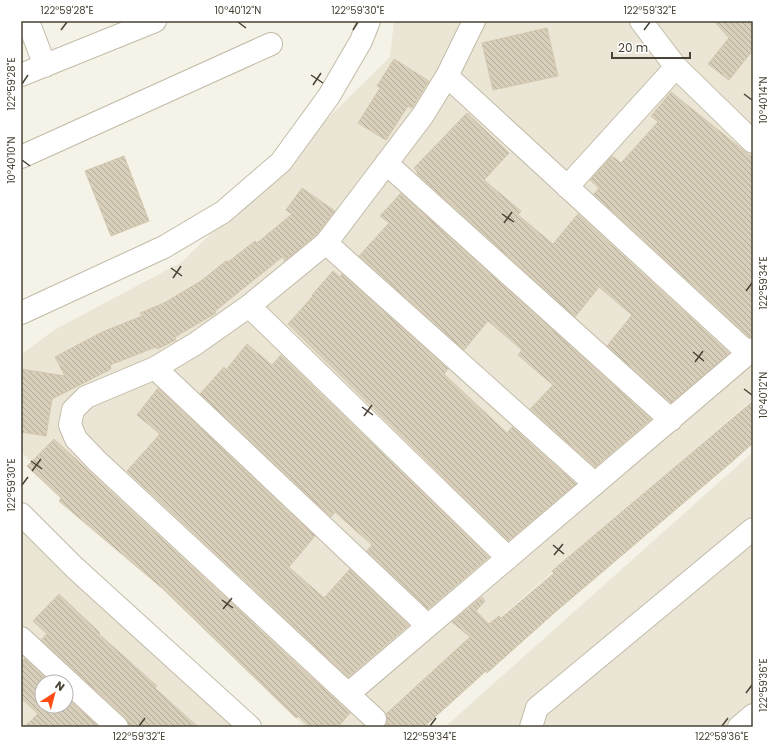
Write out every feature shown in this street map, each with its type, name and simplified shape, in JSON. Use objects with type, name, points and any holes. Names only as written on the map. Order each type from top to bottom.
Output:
[{"type":"street","points":[[28,21],[45,66]]},
{"type":"street","points":[[21,75],[155,21]]},
{"type":"street","points":[[21,312],[164,247],[223,212],[281,162],[329,96],[361,41],[369,21]]},
{"type":"street","points":[[375,719],[76,440],[70,425],[73,410],[86,397],[155,368],[195,344],[249,306],[326,243],[423,115],[447,76],[474,21]]},
{"type":"street","points":[[641,21],[676,67],[753,142]]},
{"type":"street","points":[[22,155],[271,44]]},
{"type":"street","points":[[567,187],[676,67]]},
{"type":"street","points":[[348,694],[751,351],[567,187],[447,76]]},
{"type":"street","points":[[386,163],[671,420]]},
{"type":"street","points":[[326,243],[595,484]]},
{"type":"street","points":[[249,306],[508,558]]},
{"type":"street","points":[[155,368],[428,626]]},
{"type":"street","points":[[21,514],[75,568],[250,727]]},
{"type":"street","points":[[531,727],[537,708],[753,529]]},
{"type":"street","points":[[21,638],[117,727]]},
{"type":"street","points":[[739,727],[753,715]]},
{"type":"shaded area","points":[[394,21],[753,21],[753,399],[373,727],[305,727],[21,452],[21,355],[54,330],[182,262],[390,57]]},
{"type":"shaded area","points":[[753,452],[753,727],[445,727]]},
{"type":"shaded area","points":[[21,518],[250,727],[21,727]]},
{"type":"building","points":[[714,21],[753,21],[753,50],[729,80],[708,64],[729,38]]},
{"type":"building","points":[[547,28],[558,76],[493,90],[482,43]]},
{"type":"building","points":[[394,59],[429,81],[412,108],[408,106],[386,140],[358,123],[380,88],[377,86]]},
{"type":"building","points":[[671,92],[753,158],[753,283],[751,293],[753,294],[753,337],[749,337],[594,194],[599,188],[590,180],[612,156],[621,163],[658,122],[651,116]]},
{"type":"building","points":[[467,113],[509,153],[484,180],[521,211],[518,215],[553,244],[578,214],[729,353],[671,403],[607,346],[632,315],[599,287],[575,317],[417,174],[418,173],[414,168]]},
{"type":"building","points":[[124,156],[149,221],[111,236],[85,171]]},
{"type":"building","points":[[302,188],[335,211],[317,234],[285,261],[282,257],[215,311],[216,313],[175,337],[176,340],[157,349],[156,347],[110,365],[111,369],[52,399],[46,436],[21,432],[21,369],[65,376],[55,357],[102,332],[142,316],[140,313],[164,303],[201,281],[255,241],[257,243],[292,214],[286,210]]},
{"type":"building","points":[[401,193],[651,419],[595,467],[530,409],[553,385],[518,355],[522,350],[488,321],[464,350],[359,256],[389,223],[380,216]]},
{"type":"building","points":[[333,271],[340,277],[342,274],[448,369],[444,374],[507,433],[512,427],[576,484],[508,541],[288,324]]},
{"type":"building","points":[[247,344],[272,365],[281,355],[489,557],[428,609],[367,551],[372,545],[335,512],[331,517],[200,394],[224,367],[226,370]]},
{"type":"building","points":[[158,388],[315,536],[289,567],[324,598],[350,569],[409,625],[348,677],[127,471],[160,434],[137,415]]},
{"type":"building","points":[[753,401],[753,443],[734,460],[553,614],[487,673],[486,671],[424,727],[384,727],[387,721],[386,714],[470,637],[452,622],[482,597],[485,601],[476,611],[489,624],[499,616],[501,618],[554,573],[552,571]]},
{"type":"building","points":[[54,439],[350,713],[338,727],[310,727],[298,716],[296,718],[163,589],[59,501],[61,498],[27,466]]},
{"type":"building","points":[[59,594],[100,633],[99,634],[157,686],[155,688],[198,727],[129,727],[126,718],[41,640],[47,634],[33,621]]},
{"type":"building","points":[[25,658],[42,674],[34,674],[34,710],[21,698],[21,663]]},
{"type":"building","points":[[74,704],[99,727],[24,727],[38,714],[74,714]]}]
